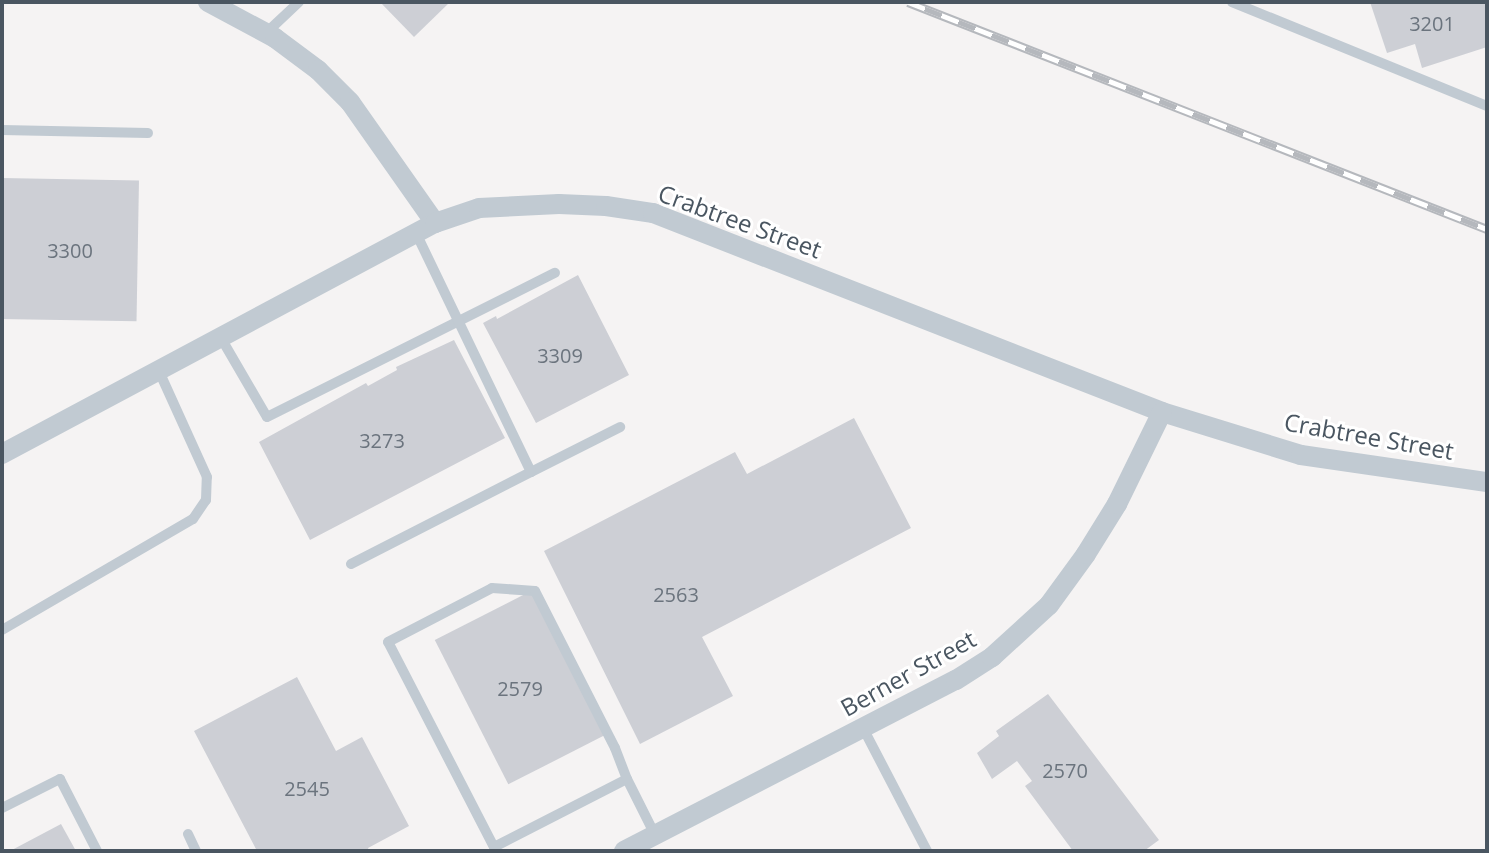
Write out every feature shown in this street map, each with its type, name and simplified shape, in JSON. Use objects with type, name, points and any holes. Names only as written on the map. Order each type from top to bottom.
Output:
[{"type":"street","points":[[208,2],[266,33],[318,70],[350,102],[435,223]]},
{"type":"street","name":"Crabtree Street","points":[[2,454],[435,223],[479,208],[559,204],[653,213],[1162,412],[1301,455],[1487,482]]},
{"type":"street","name":"Berner Street","points":[[633,849],[992,657],[1049,605],[1117,504],[1162,412]]},
{"type":"lane","points":[[266,33],[299,2]]},
{"type":"lane","points":[[1232,2],[1487,106]]},
{"type":"lane","points":[[2,130],[148,133]]},
{"type":"lane","points":[[416,233],[531,472]]},
{"type":"lane","points":[[221,338],[267,417],[555,273]]},
{"type":"lane","points":[[2,630],[193,519],[206,500],[207,477],[159,371]]},
{"type":"lane","points":[[351,564],[620,427]]},
{"type":"lane","points":[[627,779],[495,849],[388,642],[492,588],[535,591],[615,748],[655,835]]},
{"type":"lane","points":[[863,728],[927,851]]},
{"type":"lane","points":[[2,808],[60,779],[97,851]]},
{"type":"lane","points":[[188,834],[196,851]]},
{"type":"building","points":[[380,2],[450,2],[414,37]]},
{"type":"building","points":[[1370,2],[1487,2],[1487,47],[1422,68],[1415,44],[1387,53]]},
{"type":"building","points":[[2,178],[139,180],[137,321],[2,319]]},
{"type":"building","points":[[578,275],[629,375],[536,423],[483,323],[496,316],[497,319]]},
{"type":"building","points":[[454,340],[505,438],[310,540],[259,442],[366,383],[368,386],[397,370],[396,367]]},
{"type":"building","points":[[854,418],[911,528],[702,637],[733,696],[640,744],[544,551],[735,452],[747,474]]},
{"type":"building","points":[[531,591],[605,735],[508,784],[435,640]]},
{"type":"building","points":[[297,677],[336,751],[362,737],[409,826],[368,848],[369,851],[257,851],[194,731]]},
{"type":"building","points":[[1048,694],[1159,840],[1144,851],[1073,851],[1025,786],[1032,781],[1017,761],[992,779],[977,753],[999,736],[996,731]]},
{"type":"building","points":[[61,824],[76,851],[10,851]]},
{"type":"railway","points":[[908,2],[1487,229]]}]
